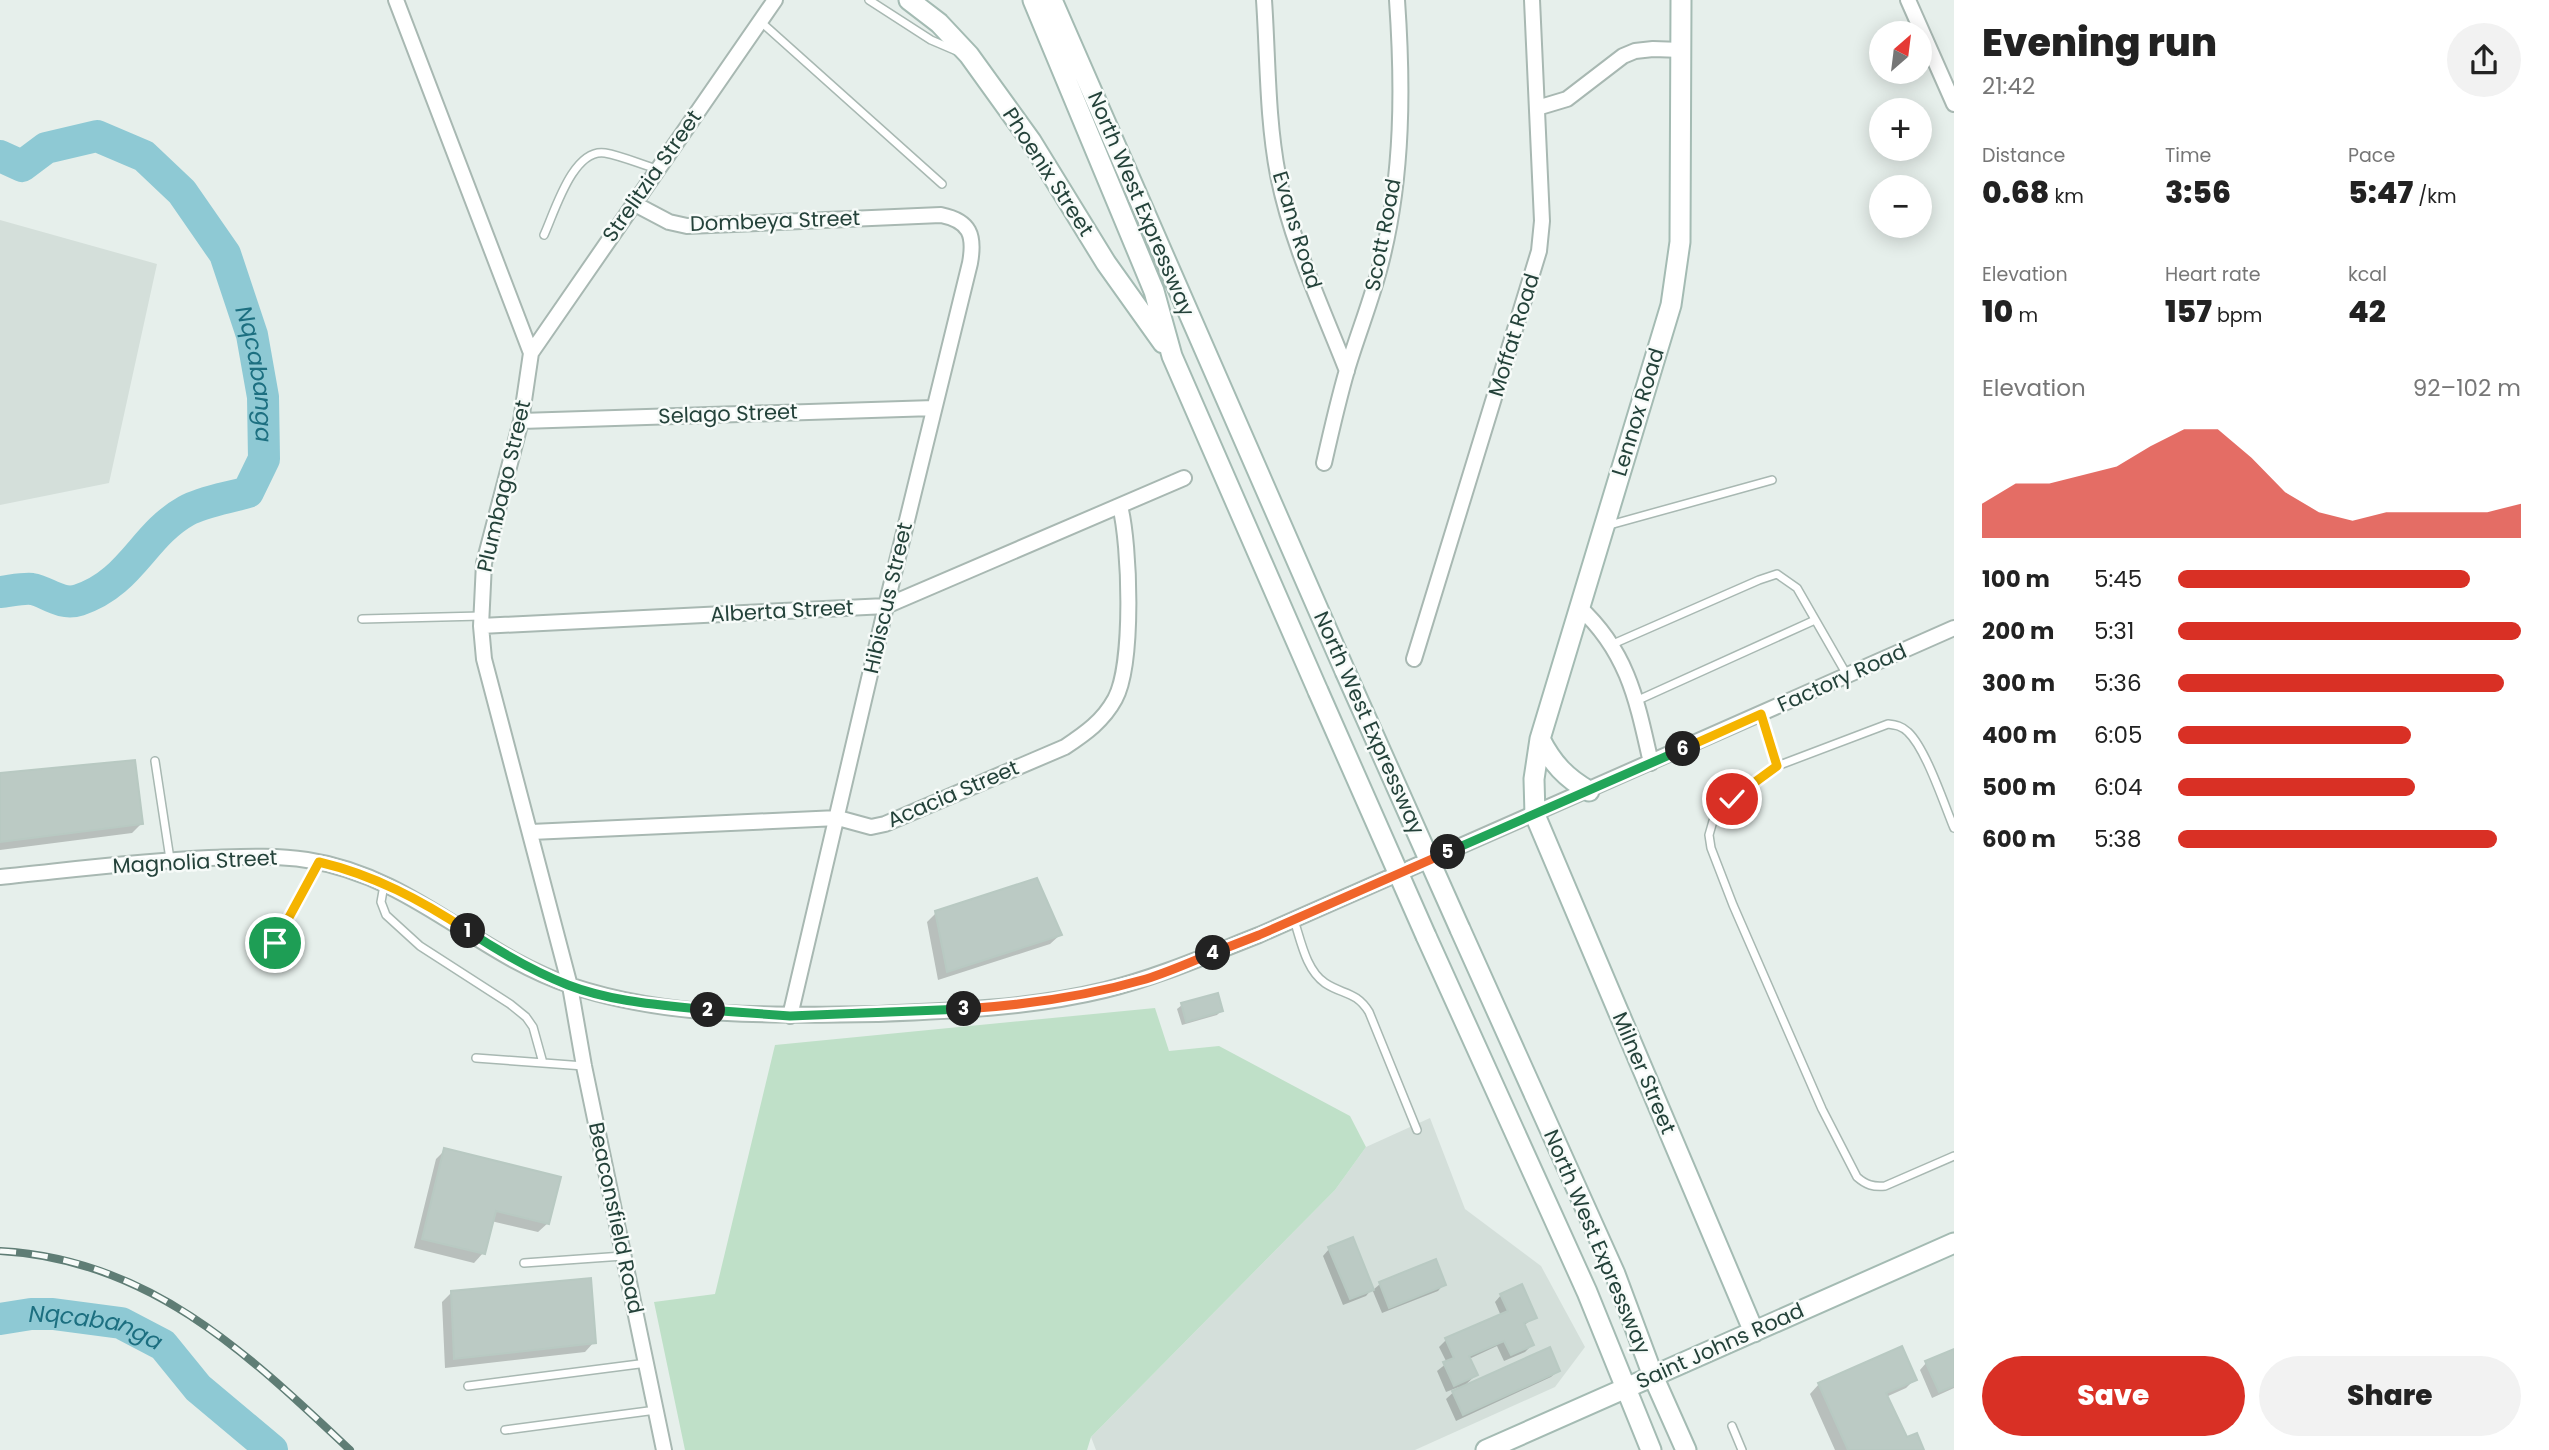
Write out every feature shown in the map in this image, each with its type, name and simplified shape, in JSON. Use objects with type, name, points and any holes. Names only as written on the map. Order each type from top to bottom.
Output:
[{"type":"main road","name":"Phoenix Street","points":[[909,0],[939,23],[969,55],[1031,141],[1106,263],[1172,356]]},
{"type":"main road","points":[[1033,0],[1154,291],[1172,356]]},
{"type":"main road","name":"North West Expressway","points":[[1052,0],[1345,671],[1615,1274],[1653,1376],[1686,1450]]},
{"type":"main road","points":[[1065,0],[1121,156]]},
{"type":"main road","name":"Lennox Road","points":[[1535,815],[1534,779],[1540,739],[1671,305],[1677,275],[1680,242],[1681,0]]},
{"type":"main road","name":"North West Expressway","points":[[1172,356],[1426,936],[1587,1292],[1651,1450]]},
{"type":"main road","points":[[1540,739],[1561,772],[1589,791]]},
{"type":"main road","name":"Milner Street","points":[[1535,815],[1754,1332]]},
{"type":"main road","name":"Saint Johns Road","points":[[1486,1450],[1954,1243]]},
{"type":"street","name":"Plumbago Street","points":[[396,0],[531,353],[521,421],[484,563],[481,621],[489,683],[570,986]]},
{"type":"street","name":"Strelitzia Street","points":[[531,353],[775,0]]},
{"type":"street","name":"Evans Road","points":[[1264,0],[1278,177],[1303,258],[1347,371]]},
{"type":"street","name":"Scott Road","points":[[1324,463],[1347,371],[1382,259],[1395,182],[1401,100],[1397,0]]},
{"type":"street","name":"Moffat Road","points":[[1413,659],[1539,251],[1542,229],[1532,0]]},
{"type":"street","points":[[1908,0],[1954,104]]},
{"type":"street","points":[[1537,108],[1567,99],[1623,56],[1653,49],[1682,50]]},
{"type":"street","name":"Dombeya Street","points":[[633,203],[668,222],[687,226],[922,215]]},
{"type":"street","name":"Hibiscus Street","points":[[790,1016],[973,246],[971,234],[954,218],[922,215]]},
{"type":"street","name":"Selago Street","points":[[521,421],[934,408]]},
{"type":"street","name":"Alberta Street","points":[[481,621],[886,606],[1184,478]]},
{"type":"street","name":"Acacia Street","points":[[531,832],[838,818],[871,827],[903,818],[1065,747],[1088,733],[1102,720],[1116,698],[1123,679],[1126,661],[1128,556],[1120,506]]},
{"type":"street","points":[[1580,607],[1600,625],[1613,644],[1636,701],[1651,763]]},
{"type":"street","name":"Factory Road","points":[[570,986],[624,1000],[727,1013],[790,1016],[1000,1007],[1092,993],[1149,978],[1293,920],[1954,628]]},
{"type":"street","name":"Magnolia Street","points":[[0,877],[170,859],[266,856],[319,862],[384,883],[423,903],[525,966],[570,986]]},
{"type":"street","name":"Beaconsfield Road","points":[[570,986],[584,1066],[664,1450]]},
{"type":"lane","points":[[869,0],[947,49],[969,55]]},
{"type":"lane","points":[[760,21],[942,184]]},
{"type":"lane","points":[[544,235],[575,167],[590,154],[603,152],[657,169]]},
{"type":"lane","points":[[1602,527],[1772,480]]},
{"type":"lane","points":[[1613,644],[1777,574],[1797,587],[1848,675]]},
{"type":"lane","points":[[362,619],[481,621]]},
{"type":"lane","points":[[1636,701],[1815,620]]},
{"type":"lane","points":[[1761,714],[1777,766]]},
{"type":"lane","points":[[1954,828],[1923,755],[1910,734],[1901,726],[1888,724],[1777,766],[1722,809],[1713,821],[1709,835],[1711,848],[1732,905],[1822,1109],[1851,1167],[1864,1184],[1885,1186],[1954,1156]]},
{"type":"lane","points":[[155,761],[170,859]]},
{"type":"lane","points":[[275,943],[319,862]]},
{"type":"lane","points":[[384,883],[381,902],[386,915],[420,946],[526,1017],[533,1027],[543,1063]]},
{"type":"lane","points":[[1293,920],[1314,972],[1325,983],[1363,1001],[1417,1130]]},
{"type":"lane","points":[[476,1058],[584,1066]]},
{"type":"lane","points":[[524,1263],[623,1256]]},
{"type":"lane","points":[[468,1385],[647,1363]]},
{"type":"lane","points":[[505,1430],[656,1409]]},
{"type":"lane","points":[[1732,1426],[1742,1450]]},
{"type":"shaded area","points":[[0,220],[157,264],[109,483],[0,505]]},
{"type":"shaded area","points":[[1430,1118],[1465,1209],[1541,1266],[1585,1347],[1555,1387],[1415,1450],[1096,1450],[1091,1437],[1335,1190],[1366,1147]]},
{"type":"green space","points":[[1155,1008],[1169,1051],[1219,1046],[1350,1116],[1366,1147],[1335,1190],[1091,1437],[1087,1450],[685,1450],[654,1302],[715,1294],[775,1045]]},
{"type":"building","points":[[135,760],[143,824],[0,842],[0,773]]},
{"type":"building","points":[[1037,878],[1062,935],[947,972],[935,911]]},
{"type":"building","points":[[1218,993],[1223,1011],[1186,1022],[1181,1003]]},
{"type":"building","points":[[444,1148],[561,1177],[549,1224],[496,1211],[485,1254],[422,1239]]},
{"type":"building","points":[[1353,1237],[1374,1290],[1350,1299],[1328,1247]]},
{"type":"building","points":[[1436,1259],[1446,1285],[1389,1308],[1379,1282]]},
{"type":"building","points":[[591,1278],[596,1343],[454,1359],[451,1291]]},
{"type":"building","points":[[1522,1284],[1537,1318],[1524,1323],[1534,1345],[1511,1355],[1504,1341],[1469,1356],[1478,1375],[1454,1386],[1443,1362],[1454,1358],[1445,1338],[1508,1311],[1500,1294]]},
{"type":"building","points":[[1902,1346],[1917,1380],[1886,1393],[1907,1437],[1917,1433],[1924,1450],[1848,1450],[1818,1383]]},
{"type":"building","points":[[1550,1347],[1560,1371],[1463,1415],[1452,1391]]},
{"type":"building","points":[[1954,1349],[1954,1386],[1939,1392],[1925,1361]]},
{"type":"waterway","name":"Nqcabanga","points":[[0,156],[22,166],[46,148],[97,136],[144,156],[182,192],[225,254],[252,335],[263,397],[264,459],[248,492],[186,511],[171,521],[124,571],[97,592],[72,601],[59,600],[32,589],[0,592]]},
{"type":"waterway","name":"Nqcabanga","points":[[0,1319],[53,1314],[121,1323],[163,1345],[198,1388],[272,1450]]},
{"type":"railway","points":[[0,1251],[54,1258],[103,1272],[149,1292],[192,1317],[233,1347],[273,1379],[350,1450]]},
{"type":"route","points":[[275,943],[319,862],[384,883],[423,903],[525,966],[570,986],[624,1000],[727,1013],[790,1016],[1000,1007],[1057,999],[1149,978],[1259,935],[1761,714],[1777,766],[1732,799]]}]
